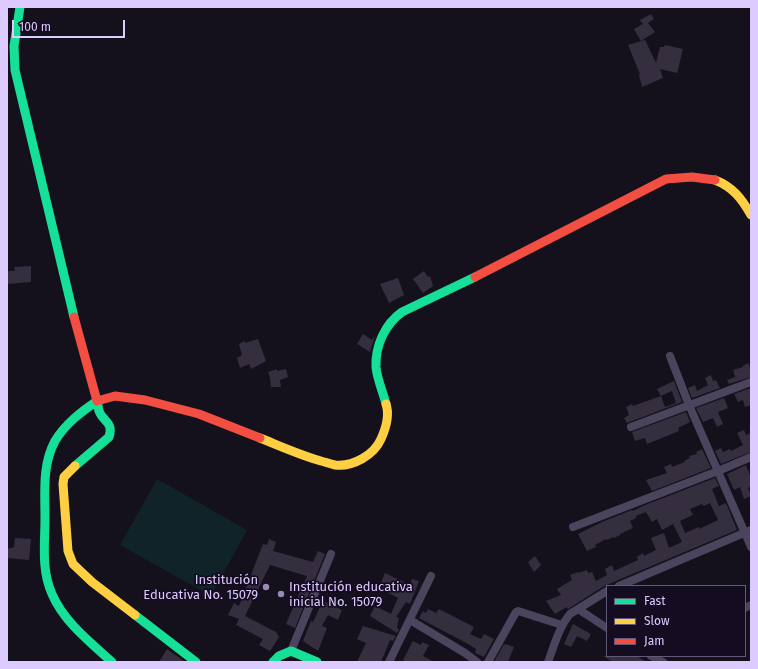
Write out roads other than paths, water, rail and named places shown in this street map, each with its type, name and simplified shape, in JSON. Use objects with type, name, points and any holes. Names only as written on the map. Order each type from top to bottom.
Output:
[{"type":"street","points":[[20,7],[14,41],[13,55],[15,70],[74,318],[99,411],[110,426],[111,432],[109,437],[67,472],[64,477],[63,484],[68,551],[73,564],[92,582],[196,662]]},
{"type":"street","points":[[112,662],[68,620],[60,608],[48,581],[45,554],[45,480],[51,452],[57,438],[70,421],[81,411],[97,401],[115,396],[145,400],[199,414],[317,460],[336,465],[352,464],[368,456],[379,444],[386,429],[388,410],[376,368],[377,354],[380,341],[386,328],[402,312],[525,252],[666,179],[685,176],[702,177],[719,181],[731,189],[746,204],[751,215]]},
{"type":"street","points":[[670,356],[689,405],[718,471],[748,531],[751,547]]},
{"type":"street","points":[[632,427],[751,382]]},
{"type":"street","points":[[573,527],[751,457]]},
{"type":"street","points":[[621,585],[748,531]]},
{"type":"street","points":[[273,662],[279,656],[291,651],[331,554]]},
{"type":"street","points":[[390,662],[431,576]]},
{"type":"street","points":[[548,662],[562,625],[570,614],[606,592]]},
{"type":"street","points":[[578,609],[606,627]]},
{"type":"street","points":[[488,662],[506,626],[518,611],[562,625]]},
{"type":"street","points":[[410,620],[465,653],[477,662]]},
{"type":"street","points":[[291,651],[317,662]]},
{"type":"street","points":[[653,657],[663,662]]},
{"type":"place","name":"Institución Educativa No. 15079","points":[[266,587]]},
{"type":"place","name":"Institución educativa inicial No. 15079","points":[[281,594]]}]
